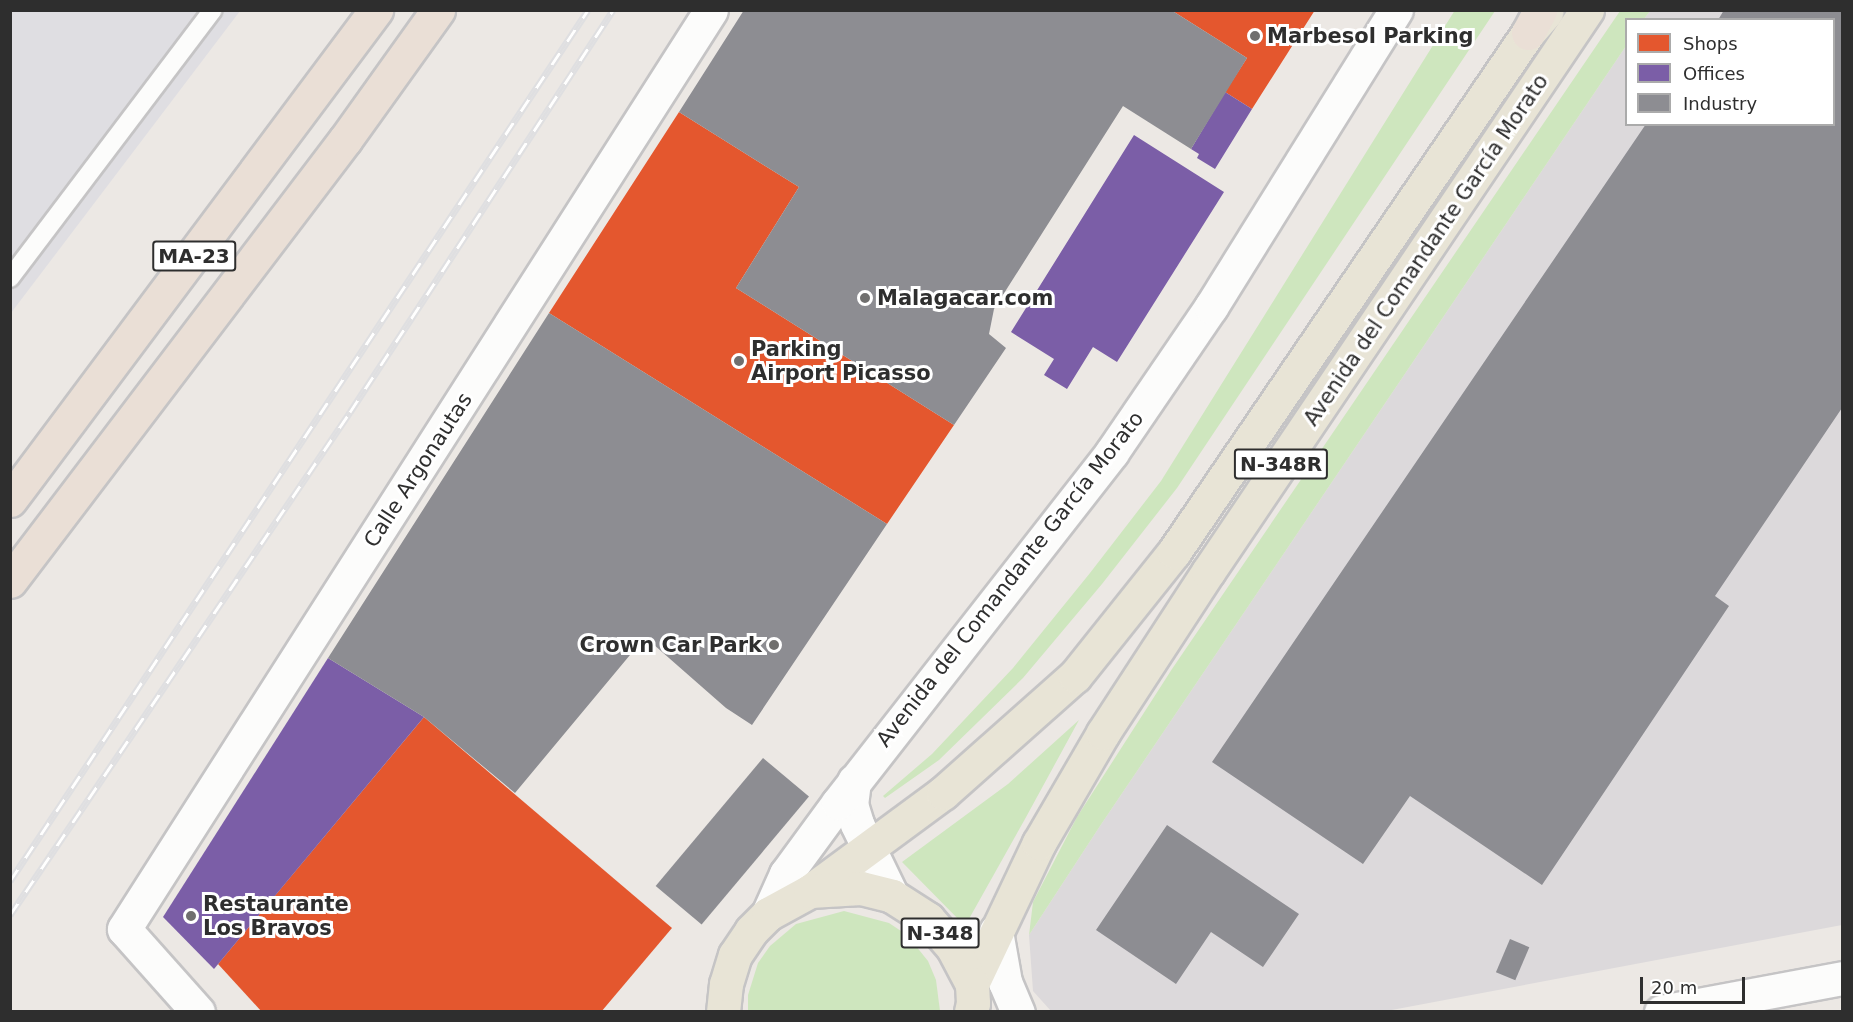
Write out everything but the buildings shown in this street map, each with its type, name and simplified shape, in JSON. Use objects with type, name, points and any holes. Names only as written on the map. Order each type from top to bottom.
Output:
[{"type":"highway","name":"MA-23","points":[[10,500],[376,10]]},
{"type":"highway","name":"MA-23","points":[[10,581],[338,149],[438,10]]},
{"type":"main road","name":"Avenida del Comandante García Morato","points":[[974,1003],[996,931],[1039,843],[1103,733],[1208,572],[1587,10]]},
{"type":"main road","name":"Avenida del Comandante García Morato","points":[[810,891],[943,793],[1083,667],[1174,552],[1539,18]]},
{"type":"main road","name":"N-348","points":[[723,1011],[726,984],[735,955],[751,931],[768,914],[810,891],[861,888],[892,896],[928,919],[953,948],[974,1003]]},
{"type":"street","name":"Calle Argonautas","points":[[198,1011],[124,929],[711,10]]},
{"type":"street","name":"Avenida del Comandante García Morato","points":[[768,914],[786,874],[854,781],[1106,462],[1211,307],[1396,10]]},
{"type":"street","points":[[854,781],[852,804],[857,824],[892,896]]},
{"type":"street","points":[[996,931],[1005,982],[1018,1011]]},
{"type":"street","points":[[1662,1011],[1842,978]]},
{"type":"lane","points":[[10,278],[213,10]]},
{"type":"shaded area","points":[[11,11],[240,11],[11,313]]},
{"type":"shaded area","points":[[1650,11],[1842,11],[1842,925],[1381,1012],[1051,1011],[1033,991],[1029,935],[1100,826],[1625,47],[1625,126],[1835,126],[1835,18],[1645,18]]},
{"type":"green space","points":[[1455,10],[1495,11],[1177,488],[1102,584],[1023,678],[939,760],[885,798],[883,796],[932,754],[1013,668],[1161,481]]},
{"type":"green space","points":[[1620,11],[1650,11],[1645,18],[1625,18],[1625,47],[1100,826],[1029,935],[1033,902],[1077,817],[1172,669]]},
{"type":"green space","points":[[1079,720],[965,926],[902,862],[1008,784]]},
{"type":"green space","points":[[844,911],[889,923],[907,935],[928,961],[936,980],[940,1011],[748,1011],[748,995],[758,963],[770,946],[796,924]]},
{"type":"railway","points":[[10,881],[588,10]]},
{"type":"railway","points":[[10,915],[350,412],[613,10]]},
{"type":"place","name":"Marbesol Parking","points":[[1255,36]]},
{"type":"place","name":"Malagacar.com","points":[[865,298]]},
{"type":"place","name":"Parking Airport Picasso","points":[[739,361]]},
{"type":"place","name":"Crown Car Park","points":[[774,645]]},
{"type":"place","name":"Restaurante Los Bravos","points":[[191,916]]}]
